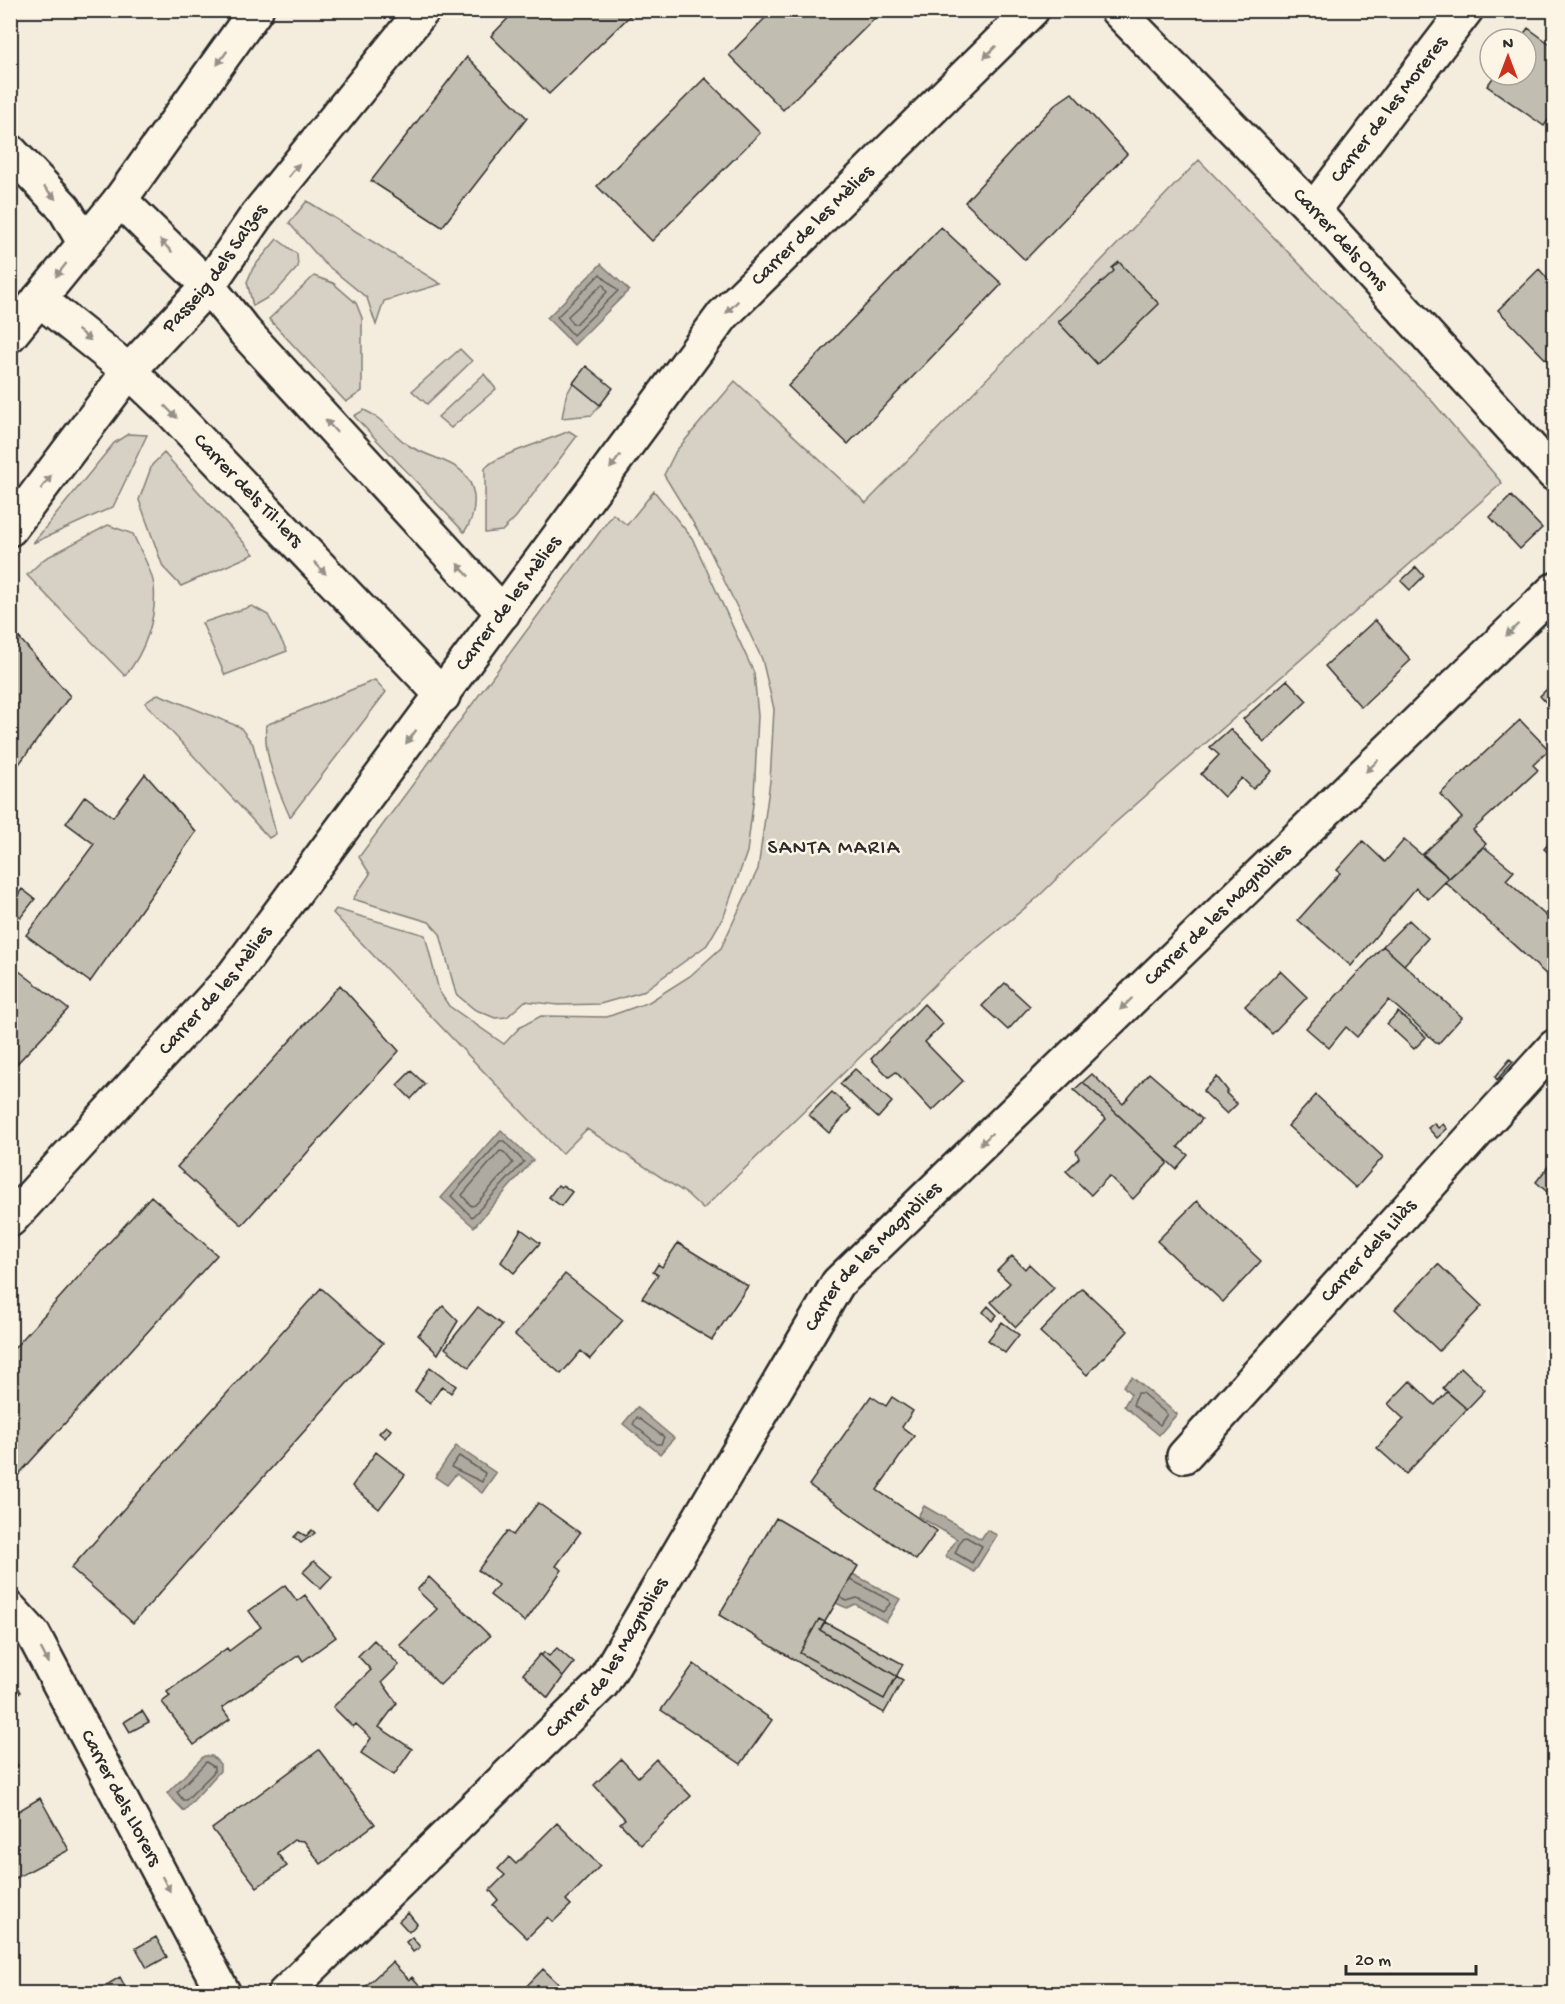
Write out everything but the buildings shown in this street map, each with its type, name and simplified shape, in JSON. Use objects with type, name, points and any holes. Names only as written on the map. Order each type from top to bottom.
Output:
[{"type":"street","points":[[10,335],[120,200],[256,10]]},
{"type":"street","name":"Passeig dels Salzes","points":[[10,529],[129,371],[208,286],[257,215],[423,10]]},
{"type":"street","name":"Carrer de les Mèlies","points":[[10,1220],[233,976],[723,315],[1032,10]]},
{"type":"street","name":"Carrer dels Oms","points":[[1117,10],[1313,210],[1554,474]]},
{"type":"street","name":"Carrer de les Moreres","points":[[1313,210],[1466,10]]},
{"type":"street","points":[[10,151],[64,208],[84,242]]},
{"type":"street","points":[[120,200],[208,286],[245,332],[503,613]]},
{"type":"street","name":"Carrer dels Til·lers","points":[[39,299],[129,371],[180,420],[442,696]]},
{"type":"street","name":"Carrer de les Magnòlies","points":[[284,1994],[602,1684],[837,1283],[1554,590]]},
{"type":"street","name":"Carrer dels Lilàs","points":[[1184,1456],[1554,1047]]},
{"type":"street","name":"Carrer dels Llorers","points":[[10,1610],[33,1634],[224,1994]]},
{"type":"shaded area","points":[[1199,160],[1432,401],[1502,483],[1100,836],[1037,898],[948,972],[703,1209],[687,1194],[587,1129],[562,1154],[333,913],[336,909],[425,935],[439,991],[449,1006],[504,1044],[520,1027],[541,1016],[607,1017],[649,1002],[690,976],[721,948],[758,869],[770,781],[774,709],[762,659],[708,547],[664,475],[676,451],[735,381],[866,503]]},
{"type":"shaded area","points":[[307,201],[441,284],[384,301],[376,325],[367,298],[323,262],[289,223]]},
{"type":"shaded area","points":[[277,239],[297,254],[298,267],[274,294],[253,306],[247,282],[253,268]]},
{"type":"shaded area","points":[[314,276],[333,283],[356,303],[362,318],[362,391],[346,402],[269,319]]},
{"type":"shaded area","points":[[460,349],[472,361],[427,404],[412,391]]},
{"type":"shaded area","points":[[484,374],[496,389],[451,428],[438,417]]},
{"type":"shaded area","points":[[573,383],[600,405],[592,415],[562,418],[566,396]]},
{"type":"shaded area","points":[[364,410],[377,417],[408,445],[449,463],[465,475],[471,484],[474,501],[471,520],[464,532],[354,416]]},
{"type":"shaded area","points":[[569,431],[577,436],[516,517],[502,531],[485,533],[485,468],[512,453]]},
{"type":"shaded area","points":[[128,434],[147,435],[113,507],[33,543],[114,443]]},
{"type":"shaded area","points":[[164,453],[254,554],[181,586],[163,567],[139,500],[152,465]]},
{"type":"shaded area","points":[[654,491],[692,538],[754,673],[758,716],[754,796],[747,852],[724,916],[707,945],[642,992],[600,1004],[558,1005],[525,1001],[507,1017],[495,1018],[474,1009],[456,994],[440,934],[429,922],[353,899],[370,874],[359,857],[613,514],[627,525]]},
{"type":"shaded area","points":[[108,525],[133,534],[148,566],[154,586],[154,610],[148,634],[132,667],[125,676],[27,575],[44,559]]},
{"type":"shaded area","points":[[252,606],[268,615],[287,651],[225,675],[202,623]]},
{"type":"shaded area","points":[[375,680],[386,692],[290,817],[269,760],[266,725]]},
{"type":"shaded area","points":[[158,694],[240,727],[253,744],[276,834],[269,838],[145,703]]},
{"type":"water","points":[[601,264],[629,290],[574,345],[547,318]]},
{"type":"water","points":[[501,1130],[533,1160],[474,1227],[441,1198]]},
{"type":"water","points":[[1132,1377],[1177,1414],[1159,1435],[1124,1406],[1131,1394],[1123,1386]]},
{"type":"water","points":[[637,1407],[674,1438],[660,1454],[623,1424]]},
{"type":"water","points":[[456,1446],[496,1473],[482,1493],[456,1474],[447,1485],[435,1477]]},
{"type":"water","points":[[924,1506],[981,1539],[987,1530],[997,1535],[974,1572],[945,1556],[957,1539],[918,1516]]},
{"type":"water","points":[[845,1570],[900,1599],[886,1622],[855,1604],[847,1608],[831,1601]]},
{"type":"water","points":[[204,1756],[212,1756],[220,1764],[220,1771],[184,1811],[167,1793]]},
{"type":"district","name":"SANTA MARIA","points":[[834,849]]}]
